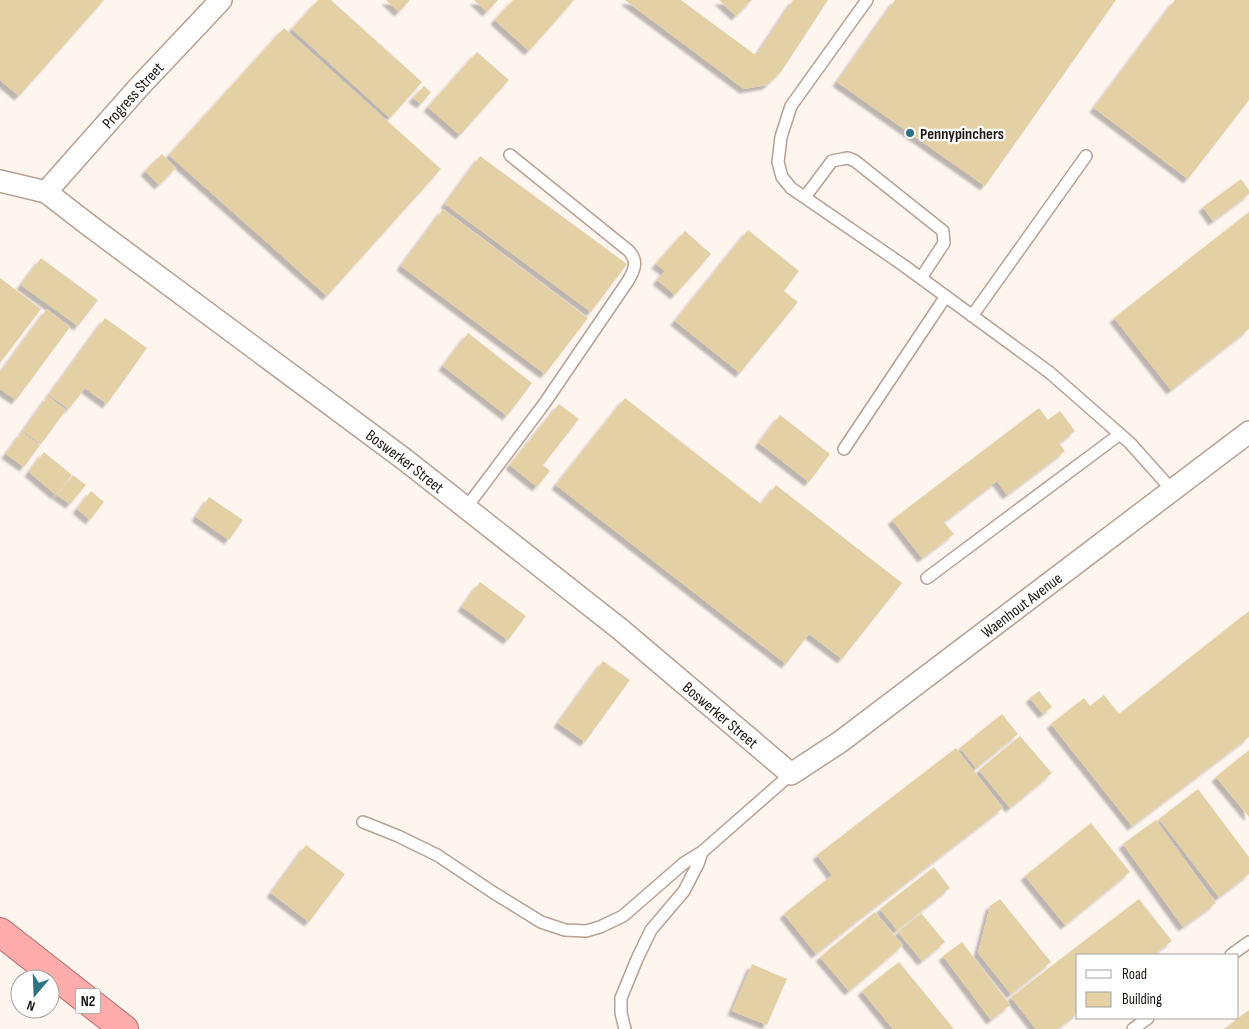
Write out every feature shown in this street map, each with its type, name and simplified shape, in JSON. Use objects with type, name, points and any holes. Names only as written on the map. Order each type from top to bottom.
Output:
[{"type":"highway","name":"N2","points":[[0,932],[124,1029]]},
{"type":"street","name":"Progress Street","points":[[46,192],[138,88],[221,0]]},
{"type":"street","name":"Boswerker Street","points":[[0,181],[46,192],[396,454],[620,629],[791,774]]},
{"type":"street","name":"Waenhout Avenue","points":[[791,774],[840,742],[1249,432]]},
{"type":"lane","points":[[866,0],[791,106],[781,137],[778,162],[782,177],[791,188],[921,278],[1049,372],[1130,443],[1172,490]]},
{"type":"lane","points":[[466,508],[544,404],[628,281],[635,265],[634,257],[629,251],[510,155]]},
{"type":"lane","points":[[972,316],[1086,156]]},
{"type":"lane","points":[[805,197],[832,161],[842,158],[855,161],[943,231],[944,243],[921,278]]},
{"type":"lane","points":[[844,449],[946,296]]},
{"type":"lane","points":[[927,578],[1120,434]]},
{"type":"lane","points":[[363,822],[437,855],[541,922],[565,930],[586,931],[600,927],[623,916],[684,863],[702,852],[791,774]]},
{"type":"lane","points":[[625,1029],[621,1012],[621,998],[636,959],[651,930],[684,891],[702,852]]},
{"type":"lane","points":[[1232,954],[1249,942]]},
{"type":"lane","points":[[1133,1029],[1147,1019]]},
{"type":"building","points":[[0,0],[104,0],[19,96],[0,80]]},
{"type":"building","points":[[318,0],[331,0],[422,82],[390,118],[292,29]]},
{"type":"building","points":[[386,0],[410,0],[399,12]]},
{"type":"building","points":[[474,0],[498,0],[487,12]]},
{"type":"building","points":[[513,0],[574,0],[529,51],[495,20]]},
{"type":"building","points":[[625,0],[681,0],[754,54],[758,53],[793,0],[828,0],[781,72],[767,85],[744,89]]},
{"type":"building","points":[[719,0],[752,0],[736,16]]},
{"type":"building","points":[[895,0],[1116,0],[985,186],[837,82]]},
{"type":"building","points":[[1175,0],[1249,0],[1249,100],[1188,179],[1094,108]]},
{"type":"building","points":[[284,28],[441,169],[327,296],[169,155]]},
{"type":"building","points":[[477,52],[509,80],[460,135],[428,107]]},
{"type":"building","points":[[424,86],[431,92],[421,104],[413,98]]},
{"type":"building","points":[[162,154],[176,168],[159,185],[145,171]]},
{"type":"building","points":[[480,156],[627,264],[591,312],[445,204]]},
{"type":"building","points":[[1241,179],[1249,190],[1249,194],[1213,221],[1203,207]]},
{"type":"building","points":[[443,209],[588,318],[545,374],[401,266]]},
{"type":"building","points":[[1249,212],[1249,329],[1171,390],[1114,318]]},
{"type":"building","points":[[748,230],[799,271],[784,291],[798,302],[740,373],[675,321]]},
{"type":"building","points":[[685,231],[711,254],[675,295],[657,280],[665,271],[656,264]]},
{"type":"building","points":[[41,258],[98,300],[78,326],[21,285]]},
{"type":"building","points":[[0,278],[41,309],[0,363]]},
{"type":"building","points":[[47,309],[70,327],[16,400],[0,389],[0,373]]},
{"type":"building","points":[[105,318],[147,348],[107,404],[85,388],[69,409],[49,395]]},
{"type":"building","points":[[468,333],[532,383],[507,416],[443,366]]},
{"type":"building","points":[[48,396],[66,410],[41,444],[23,431]]},
{"type":"building","points":[[625,398],[761,504],[776,485],[902,583],[842,659],[809,634],[786,664],[556,485]]},
{"type":"building","points":[[559,404],[579,419],[543,465],[550,471],[537,487],[510,465]]},
{"type":"building","points":[[1039,408],[1048,420],[1060,411],[1075,431],[1059,443],[1065,451],[1007,495],[997,481],[944,522],[954,534],[922,558],[892,520]]},
{"type":"building","points":[[780,415],[830,454],[809,482],[759,443]]},
{"type":"building","points":[[22,432],[40,445],[24,467],[6,454]]},
{"type":"building","points":[[44,452],[72,475],[56,495],[29,472]]},
{"type":"building","points":[[73,475],[86,485],[70,504],[57,495]]},
{"type":"building","points":[[91,491],[104,502],[90,520],[77,509]]},
{"type":"building","points":[[209,497],[243,520],[229,540],[196,517]]},
{"type":"building","points":[[480,582],[526,616],[508,640],[462,607]]},
{"type":"building","points":[[1249,611],[1249,737],[1132,826],[1051,724],[1084,698],[1090,706],[1104,695],[1119,714]]},
{"type":"building","points":[[603,661],[630,680],[585,742],[558,723]]},
{"type":"building","points":[[1039,691],[1052,707],[1043,714],[1030,698]]},
{"type":"building","points":[[1002,714],[1018,734],[976,768],[960,748]]},
{"type":"building","points":[[1020,736],[1052,773],[1010,808],[979,770]]},
{"type":"building","points":[[956,748],[1003,808],[816,954],[784,914],[832,875],[817,855]]},
{"type":"building","points":[[1249,750],[1249,817],[1216,777]]},
{"type":"building","points":[[1198,789],[1249,857],[1249,874],[1219,897],[1159,819]]},
{"type":"building","points":[[1156,820],[1216,903],[1183,927],[1123,844]]},
{"type":"building","points":[[1091,823],[1130,872],[1065,925],[1025,876]]},
{"type":"building","points":[[306,845],[345,874],[309,922],[271,893]]},
{"type":"building","points":[[934,867],[950,888],[897,930],[880,909]]},
{"type":"building","points":[[1000,899],[1051,962],[1011,994],[978,953],[990,906]]},
{"type":"building","points":[[1139,899],[1172,941],[1154,954],[1076,954],[1076,1015],[1057,1029],[1036,1029],[1011,997]]},
{"type":"building","points":[[875,912],[903,945],[849,991],[820,957]]},
{"type":"building","points":[[921,913],[945,942],[922,961],[898,932]]},
{"type":"building","points":[[962,942],[1010,1005],[991,1020],[943,956]]},
{"type":"building","points":[[899,962],[954,1029],[893,1029],[862,991]]},
{"type":"building","points":[[752,964],[787,979],[767,1025],[732,1011]]},
{"type":"building","points":[[1249,1010],[1249,1029],[1224,1029],[1239,1019]]},
{"type":"place","name":"Pennypinchers","points":[[910,133]]}]
